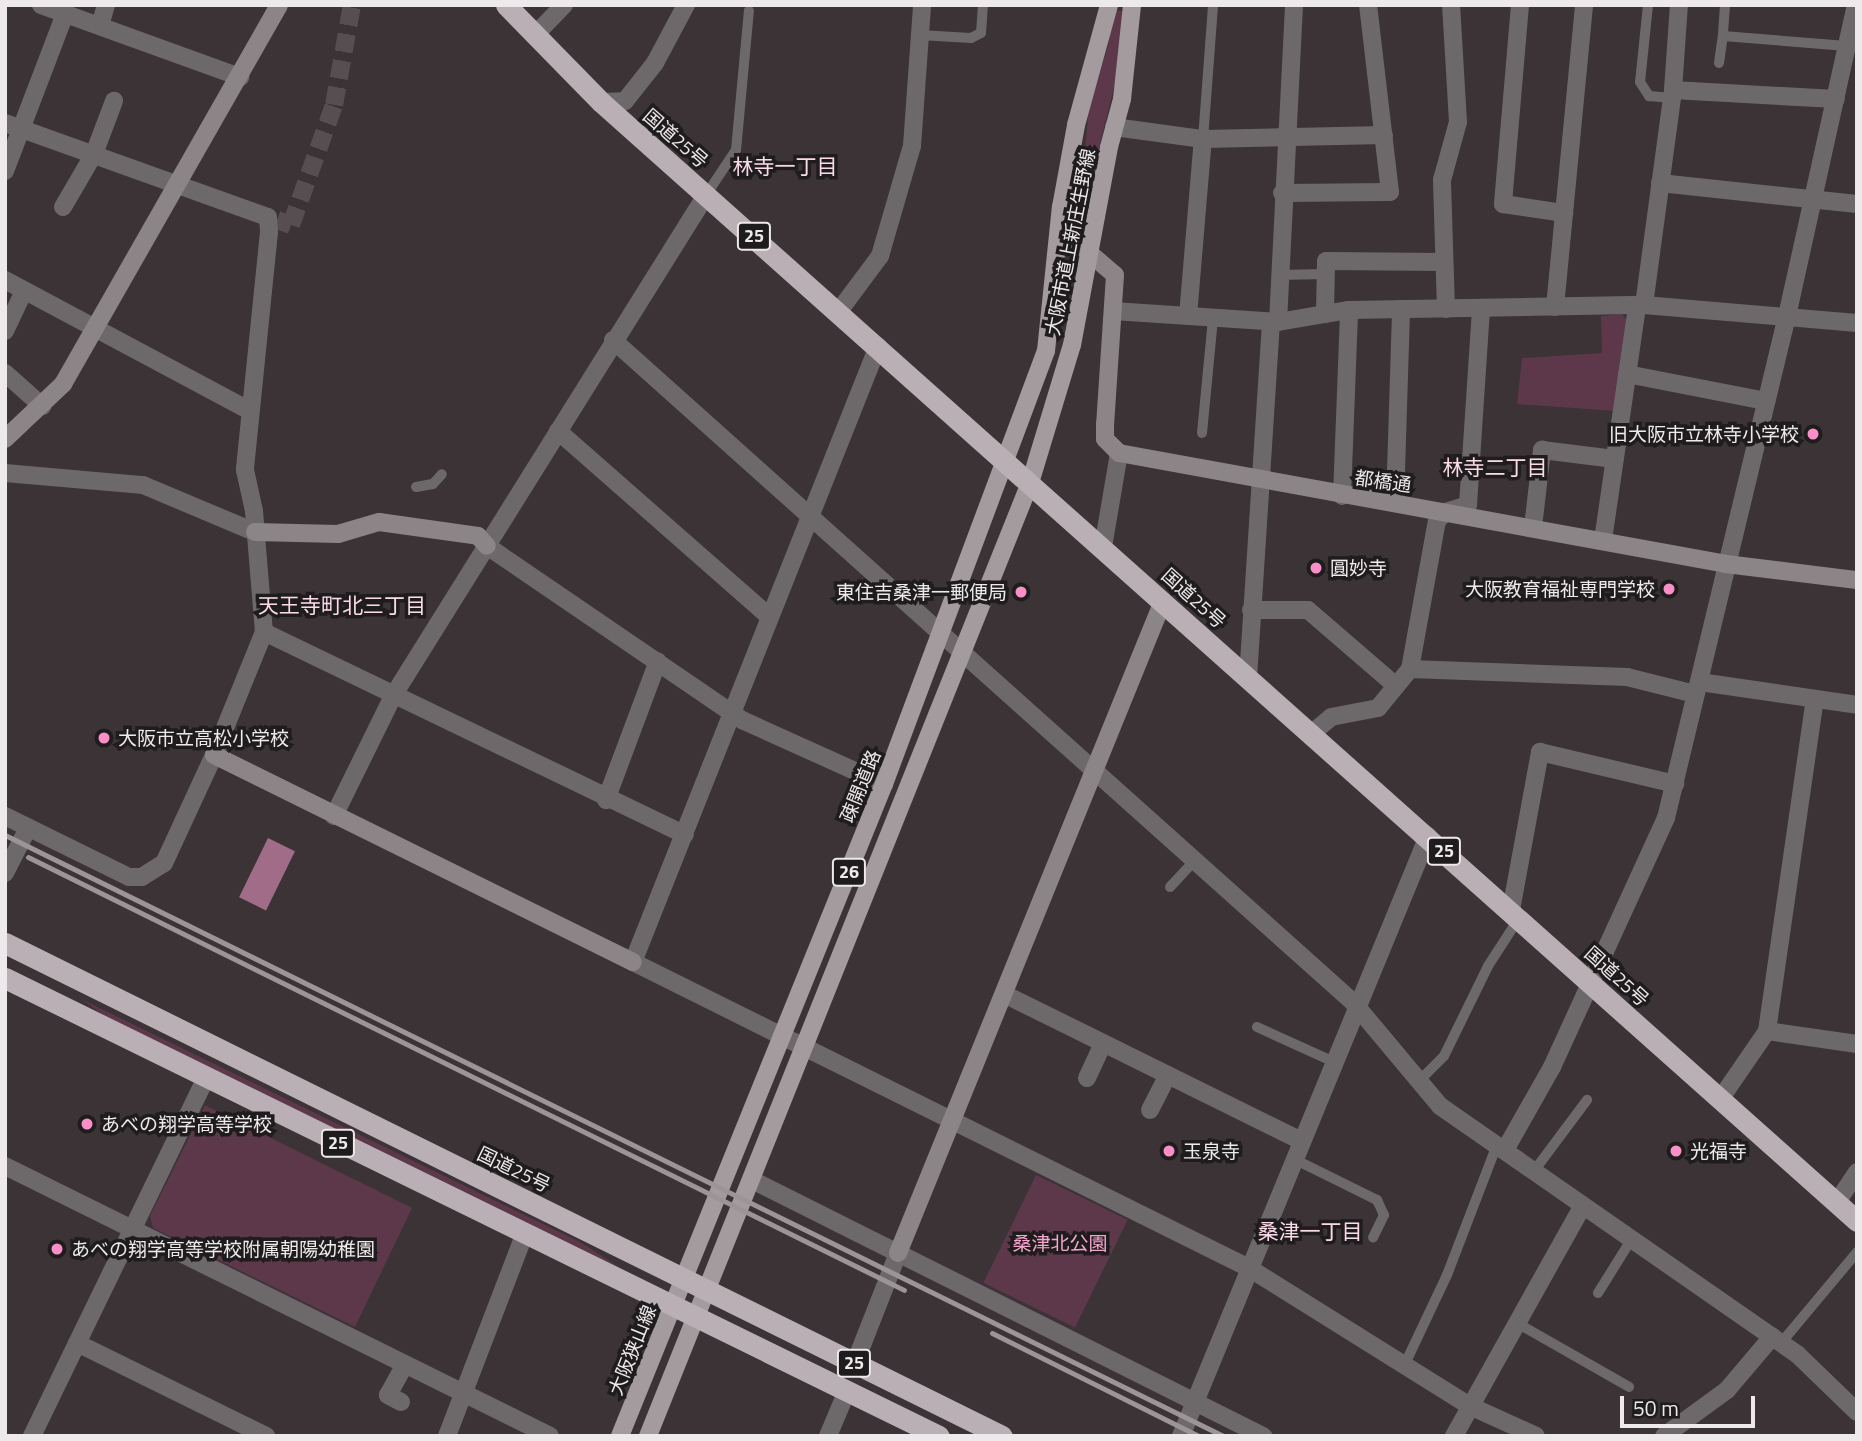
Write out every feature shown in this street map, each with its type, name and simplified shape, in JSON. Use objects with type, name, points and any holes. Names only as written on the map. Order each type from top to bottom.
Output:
[{"type":"highway","name":"国道25号","points":[[506,5],[601,102],[839,311],[1857,1221]]},
{"type":"highway","name":"国道25号","points":[[5,943],[1002,1436]]},
{"type":"highway","name":"25","points":[[5,978],[524,1235],[939,1436]]},
{"type":"main road","name":"大阪市道上新庄生野線","points":[[1007,462],[1046,351],[1060,228],[1076,125],[1109,5]]},
{"type":"main road","name":"大阪市道上新庄生野線","points":[[1030,483],[1072,345],[1114,127],[1122,99],[1132,5]]},
{"type":"main road","name":"疎開道路","points":[[684,1279],[884,783],[1007,462]]},
{"type":"main road","name":"26","points":[[648,1436],[807,1047],[1030,483]]},
{"type":"main road","name":"大阪狭山線","points":[[620,1436],[684,1279]]},
{"type":"street","points":[[41,5],[240,77]]},
{"type":"street","points":[[100,26],[106,5]]},
{"type":"street","points":[[5,439],[63,384],[279,5]]},
{"type":"street","points":[[535,35],[564,5]]},
{"type":"street","points":[[601,102],[625,101],[655,63],[686,5]]},
{"type":"street","points":[[839,311],[880,256],[912,146],[922,5]]},
{"type":"street","points":[[1248,678],[1258,481],[1279,275],[1294,5]]},
{"type":"street","points":[[1282,193],[1390,192],[1368,5]]},
{"type":"street","points":[[1446,309],[1442,180],[1458,122],[1451,5]]},
{"type":"street","points":[[1520,5],[1503,204],[1564,213]]},
{"type":"street","points":[[1555,307],[1584,5]]},
{"type":"street","points":[[1604,540],[1627,374],[1641,306],[1673,94],[1679,5]]},
{"type":"street","points":[[1501,1147],[1552,1067],[1588,982],[1666,818],[1787,316],[1836,99],[1849,76],[1847,46],[1856,5]]},
{"type":"street","points":[[5,171],[14,125],[65,13]]},
{"type":"street","points":[[1673,94],[1836,99]]},
{"type":"street","points":[[63,207],[94,154],[114,101]]},
{"type":"street","points":[[5,816],[128,877],[142,877],[164,863],[214,755],[264,632],[256,532],[245,470],[272,218],[14,125]]},
{"type":"street","points":[[1114,127],[1203,139],[1286,140],[1384,135]]},
{"type":"street","points":[[1188,316],[1203,139]]},
{"type":"street","points":[[1660,183],[1857,204]]},
{"type":"street","points":[[334,816],[393,696],[706,195]]},
{"type":"street","points":[[1060,228],[1115,275],[1105,439],[1119,453],[1103,547]]},
{"type":"street","points":[[1325,314],[1325,261],[1444,262]]},
{"type":"street","points":[[5,280],[250,411]]},
{"type":"street","points":[[5,331],[24,291]]},
{"type":"street","points":[[1114,312],[1274,322],[1349,310],[1641,306],[1857,323]]},
{"type":"street","points":[[1311,734],[1331,717],[1378,708],[1410,669],[1437,521],[1445,512],[1468,505],[1481,308]]},
{"type":"street","points":[[1395,503],[1401,309]]},
{"type":"street","points":[[1342,496],[1349,310]]},
{"type":"street","points":[[613,340],[963,651],[1356,1007],[1440,1107],[1777,1340],[1857,1412]]},
{"type":"street","points":[[633,961],[878,346]]},
{"type":"street","points":[[5,373],[42,405]]},
{"type":"street","points":[[1627,374],[1766,401]]},
{"type":"street","points":[[558,431],[770,617]]},
{"type":"street","points":[[1533,527],[1542,450],[1614,459]]},
{"type":"street","name":"都橋通","points":[[1119,453],[1258,481],[1533,527],[1727,564],[1857,580]]},
{"type":"street","points":[[5,473],[143,485],[256,532],[338,534],[379,522],[478,536],[487,546],[742,720],[884,783]]},
{"type":"street","points":[[855,1363],[1163,601]]},
{"type":"street","points":[[1251,610],[1308,610],[1396,686]]},
{"type":"street","points":[[264,632],[606,800],[685,835]]},
{"type":"street","points":[[606,800],[658,661]]},
{"type":"street","points":[[1410,669],[1627,677],[1698,688],[1857,705]]},
{"type":"street","points":[[1721,1098],[1767,1031],[1815,699]]},
{"type":"street","points":[[1515,914],[1539,752],[1675,784]]},
{"type":"street","points":[[214,755],[1249,1268],[1470,1406],[1536,1436]]},
{"type":"street","points":[[5,873],[28,828]]},
{"type":"street","points":[[1181,1436],[1428,836]]},
{"type":"street","points":[[1004,994],[1301,1141]]},
{"type":"street","points":[[1767,1031],[1857,1044]]},
{"type":"street","points":[[1087,1078],[1103,1043]]},
{"type":"street","points":[[1150,1110],[1168,1075]]},
{"type":"street","points":[[32,1436],[206,1078]]},
{"type":"street","points":[[7,1171],[550,1436]]},
{"type":"street","points":[[1837,1202],[1857,1172]]},
{"type":"street","points":[[752,1180],[1263,1436]]},
{"type":"street","points":[[1454,1436],[1582,1207]]},
{"type":"street","points":[[447,1436],[524,1235]]},
{"type":"street","points":[[1664,1436],[1727,1390],[1777,1340]]},
{"type":"street","points":[[77,1342],[266,1436]]},
{"type":"street","points":[[401,1402],[388,1395],[404,1366]]},
{"type":"street","points":[[828,1436],[847,1391]]},
{"type":"lane","points":[[920,35],[971,38],[981,33],[983,5]]},
{"type":"lane","points":[[1203,139],[1213,5]]},
{"type":"lane","points":[[1648,5],[1640,82],[1650,96],[1673,94]]},
{"type":"lane","points":[[1719,63],[1725,5]]},
{"type":"lane","points":[[706,195],[736,150],[749,11]]},
{"type":"lane","points":[[1723,36],[1847,46]]},
{"type":"lane","points":[[1279,275],[1325,274]]},
{"type":"lane","points":[[1202,433],[1213,319]]},
{"type":"lane","points":[[416,487],[433,484],[442,474]]},
{"type":"lane","points":[[1170,887],[1194,861]]},
{"type":"lane","points":[[1420,1080],[1444,1056],[1515,914]]},
{"type":"lane","points":[[1257,1027],[1334,1062]]},
{"type":"lane","points":[[1534,1171],[1587,1100]]},
{"type":"lane","points":[[1404,1366],[1447,1275],[1501,1147]]},
{"type":"lane","points":[[1294,1159],[1377,1200],[1384,1215],[1373,1238]]},
{"type":"lane","points":[[1598,1293],[1630,1240]]},
{"type":"lane","points":[[1777,1340],[1857,1252]]},
{"type":"lane","points":[[1517,1324],[1629,1387]]},
{"type":"green space","points":[[1112,10],[1123,11],[1115,83],[1084,209],[1079,209],[1089,108],[1108,46]]},
{"type":"green space","points":[[1622,314],[1628,322],[1616,411],[1517,404],[1522,358],[1602,353],[1601,316]]},
{"type":"green space","points":[[81,999],[580,1242],[622,1269],[105,1016]]},
{"type":"green space","points":[[205,1105],[412,1208],[355,1327],[153,1228],[150,1216]]},
{"type":"green space","name":"桑津北公園","points":[[1036,1175],[1128,1220],[1075,1328],[983,1283]]},
{"type":"shaded area","points":[[268,838],[295,851],[266,910],[239,897]]},
{"type":"tunnel","points":[[277,220],[291,225],[334,105],[352,5]]},
{"type":"railway","points":[[5,835],[1223,1436]]},
{"type":"railway","points":[[28,857],[904,1290]]},
{"type":"railway","points":[[992,1333],[1199,1436]]},
{"type":"place","name":"旧大阪市立林寺小学校","points":[[1813,434]]},
{"type":"place","name":"圓妙寺","points":[[1316,568]]},
{"type":"place","name":"大阪教育福祉専門学校","points":[[1669,589]]},
{"type":"place","name":"東住吉桑津一郵便局","points":[[1021,592]]},
{"type":"place","name":"大阪市立高松小学校","points":[[104,738]]},
{"type":"place","name":"あべの翔学高等学校","points":[[87,1124]]},
{"type":"place","name":"玉泉寺","points":[[1169,1151]]},
{"type":"place","name":"光福寺","points":[[1676,1151]]},
{"type":"place","name":"あべの翔学高等学校附属朝陽幼稚園","points":[[57,1249]]},
{"type":"district","name":"林寺一丁目","points":[[785,166]]},
{"type":"district","name":"林寺二丁目","points":[[1495,467]]},
{"type":"district","name":"天王寺町北三丁目","points":[[342,605]]},
{"type":"district","name":"桑津一丁目","points":[[1310,1231]]}]
